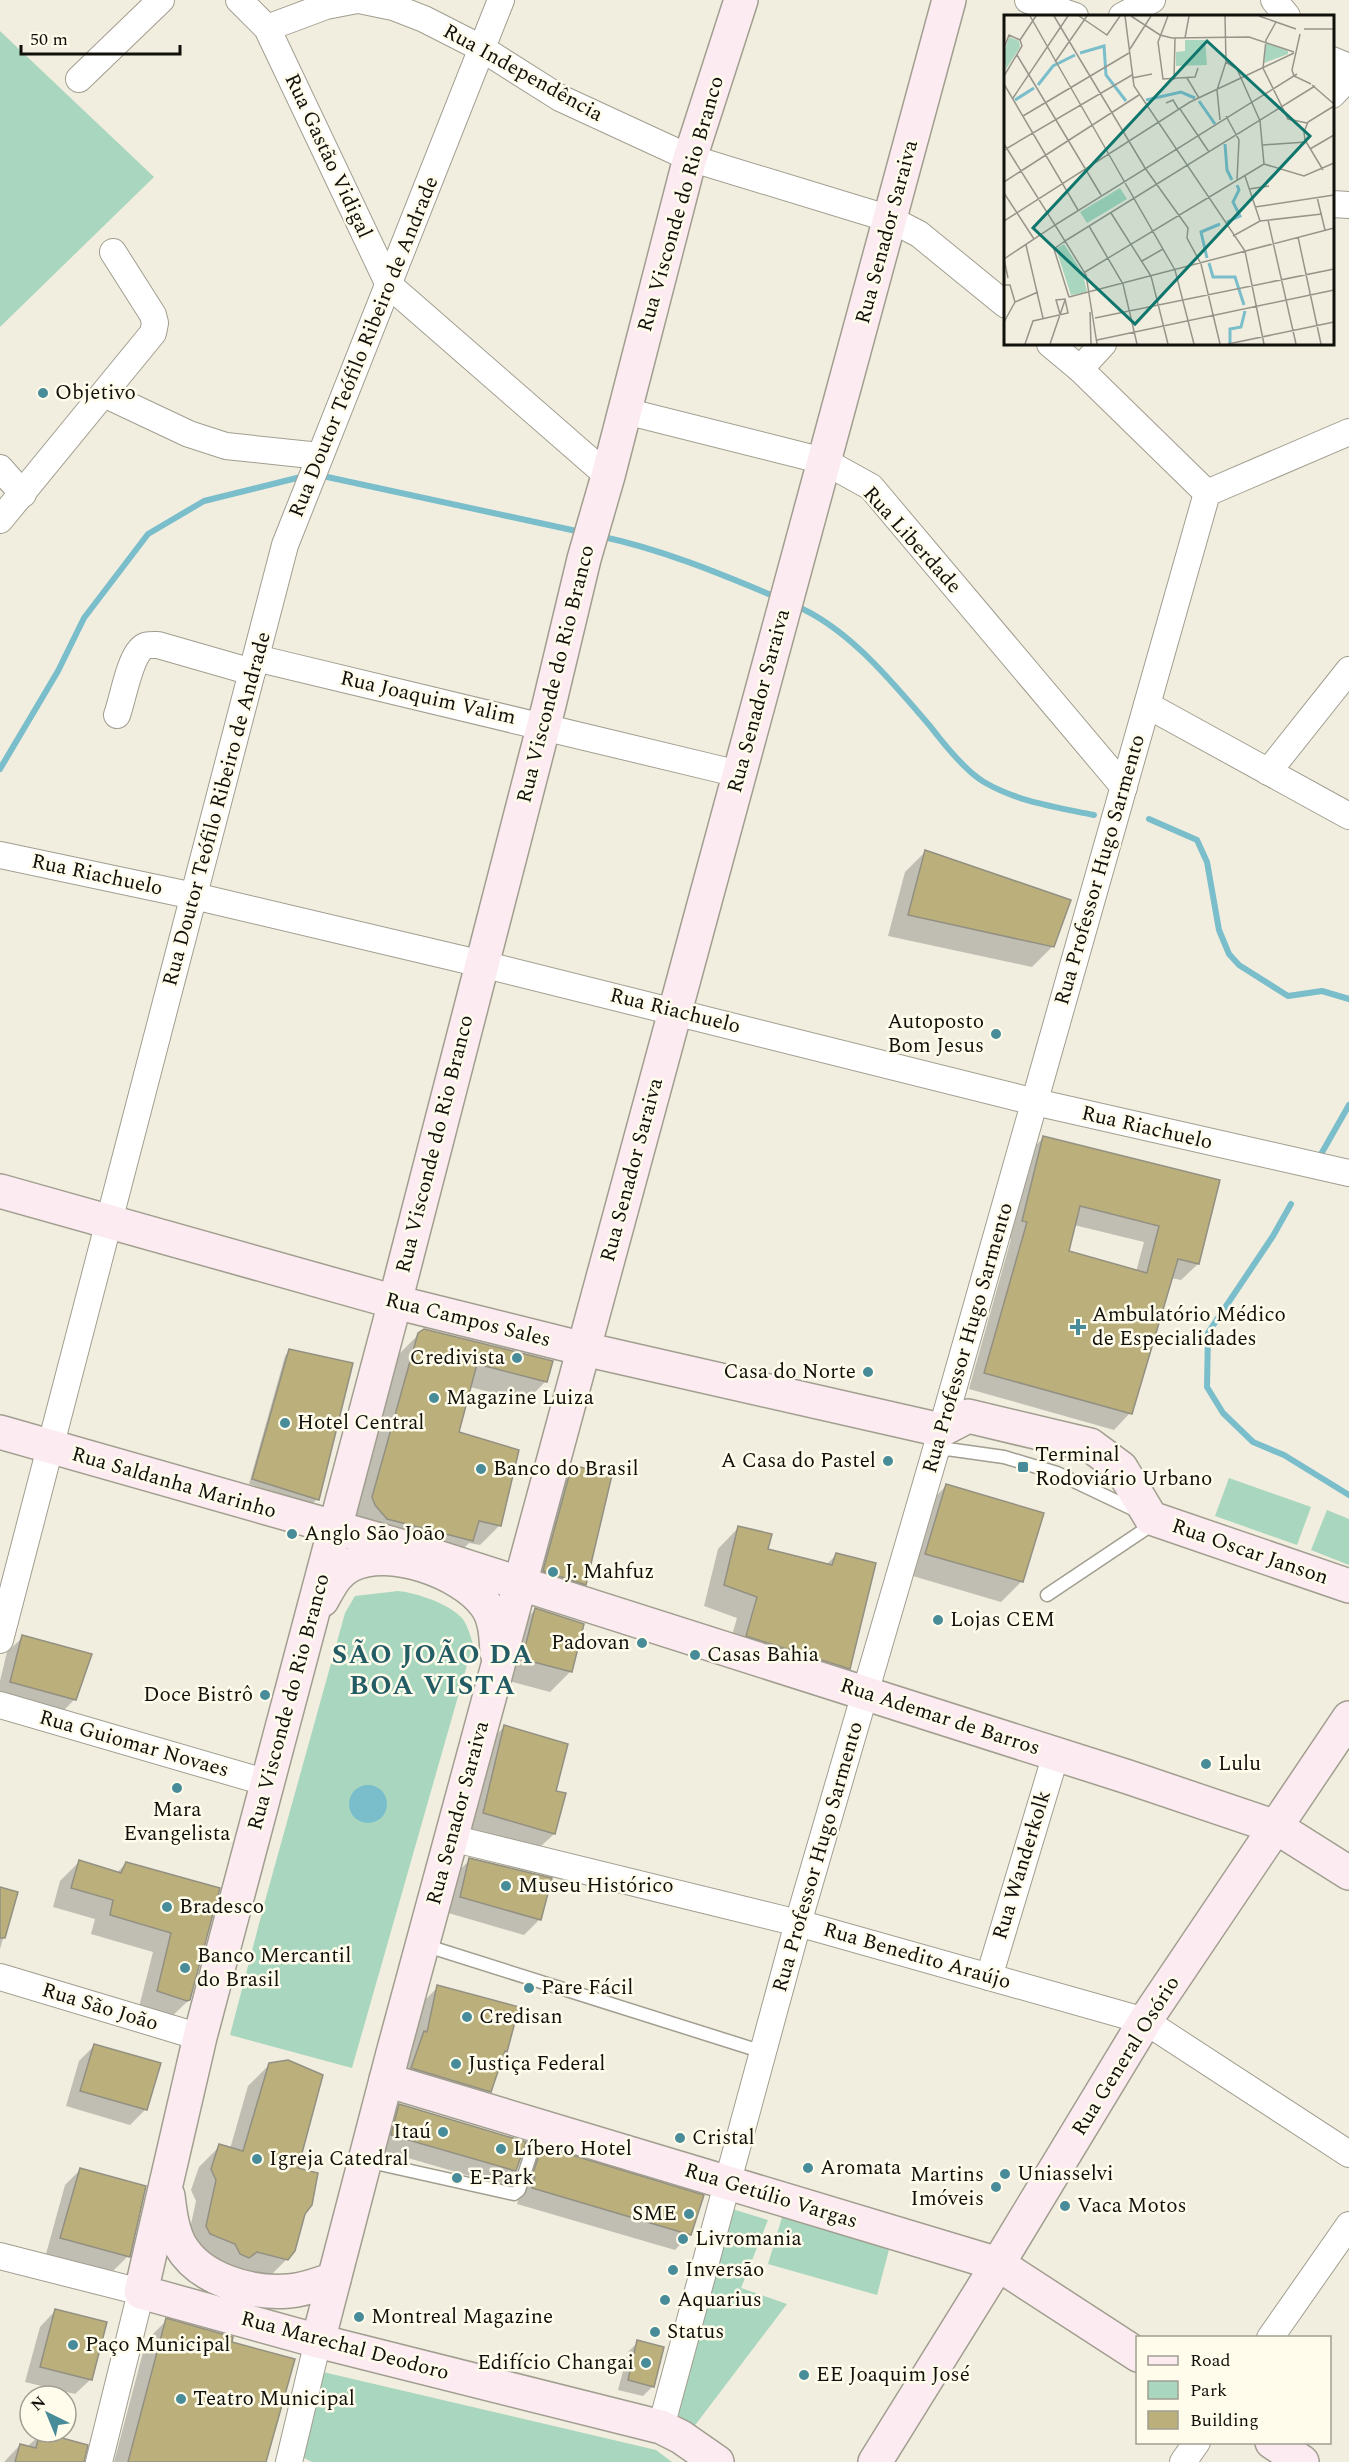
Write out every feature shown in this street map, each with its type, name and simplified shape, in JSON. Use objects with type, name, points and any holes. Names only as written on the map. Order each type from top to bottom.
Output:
[{"type":"main road","name":"Rua Visconde do Rio Branco","points":[[143,2283],[200,2037],[395,1302],[584,559],[625,411],[690,158],[741,0]]},
{"type":"main road","name":"Rua Senador Saraiva","points":[[320,2332],[422,1944],[949,0]]},
{"type":"main road","name":"Rua Campos Sales","points":[[0,1191],[395,1302],[584,1349],[937,1445]]},
{"type":"main road","points":[[937,1445],[968,1416],[1090,1445],[1121,1468],[1154,1520]]},
{"type":"main road","name":"Rua Saldanha Marinho","points":[[0,1432],[520,1583]]},
{"type":"main road","name":"Rua Oscar Janson","points":[[1154,1520],[1349,1586]]},
{"type":"main road","points":[[312,1617],[334,1578],[350,1565],[369,1559],[387,1559],[435,1569],[463,1583],[487,1606],[496,1631],[498,1664]]},
{"type":"main road","name":"Rua Ademar de Barros","points":[[520,1583],[1056,1754],[1276,1827],[1349,1874]]},
{"type":"main road","name":"Rua General Osório","points":[[875,2462],[1145,2021],[1349,1718]]},
{"type":"main road","name":"Rua Getúlio Vargas","points":[[386,2080],[998,2264],[1136,2354]]},
{"type":"main road","points":[[166,2185],[172,2223],[179,2243],[189,2259],[203,2271],[248,2288],[266,2290],[290,2291],[334,2279]]},
{"type":"main road","name":"Rua Marechal Deodoro","points":[[143,2283],[661,2427],[681,2437],[717,2462]]},
{"type":"main road","points":[[1275,2444],[1302,2462]]},
{"type":"street","points":[[79,80],[161,0]]},
{"type":"street","name":"Rua Gastão Vidigal","points":[[239,0],[267,28],[389,285],[603,491]]},
{"type":"street","name":"Rua Independência","points":[[267,28],[305,13],[358,0],[393,7],[481,48],[560,98],[690,158],[890,219],[926,239],[1004,304]]},
{"type":"street","name":"Rua Doutor Teófilo Ribeiro de Andrade","points":[[0,1640],[285,545],[501,0]]},
{"type":"street","points":[[1028,0],[1072,15]]},
{"type":"street","points":[[1124,15],[1152,0]]},
{"type":"street","points":[[1274,0],[1286,15]]},
{"type":"street","points":[[1334,61],[1349,67]]},
{"type":"street","points":[[1334,93],[1349,77]]},
{"type":"street","points":[[1334,204],[1349,205]]},
{"type":"street","points":[[0,520],[153,333],[155,323],[113,252]]},
{"type":"street","points":[[1051,345],[1080,369],[1207,493],[1349,432]]},
{"type":"street","points":[[1080,369],[1102,345]]},
{"type":"street","points":[[104,394],[189,434],[315,469]]},
{"type":"street","name":"Rua Liberdade","points":[[625,411],[824,461],[871,487],[1124,787]]},
{"type":"street","points":[[0,468],[23,494]]},
{"type":"street","name":"Rua Professor Hugo Sarmento","points":[[661,2427],[798,1923],[937,1445],[1207,493]]},
{"type":"street","name":"Rua Joaquim Valim","points":[[117,715],[135,659],[141,649],[147,645],[158,645],[543,726],[739,774]]},
{"type":"street","points":[[1268,772],[1349,670]]},
{"type":"street","points":[[1147,705],[1349,816]]},
{"type":"street","name":"Rua Riachuelo","points":[[0,855],[194,896],[675,1011],[1035,1102],[1349,1173]]},
{"type":"street","name":"Rua Guiomar Novaes","points":[[0,1705],[268,1783]]},
{"type":"street","name":"Rua Wanderkolk","points":[[989,1977],[1056,1754]]},
{"type":"street","name":"Rua Benedito Araújo","points":[[451,1838],[798,1923],[1145,2021],[1349,2154]]},
{"type":"street","name":"Rua São João","points":[[0,1977],[200,2037]]},
{"type":"street","points":[[1271,2336],[1349,2225]]},
{"type":"street","name":"Rua Marechal Deodoro","points":[[0,2256],[143,2283]]},
{"type":"street","points":[[99,2462],[143,2283]]},
{"type":"street","points":[[289,2462],[320,2332]]},
{"type":"street","points":[[1183,2462],[1196,2444]]},
{"type":"lane","points":[[1047,1595],[1154,1520]]},
{"type":"lane","points":[[422,1944],[763,2052]]},
{"type":"lane","points":[[365,2160],[514,2194],[519,2190],[540,2126]]},
{"type":"green space","points":[[0,31],[154,177],[0,327]]},
{"type":"green space","points":[[1229,1478],[1311,1507],[1297,1545],[1215,1516]]},
{"type":"green space","points":[[1327,1510],[1349,1519],[1349,1565],[1311,1550]]},
{"type":"green space","points":[[398,1591],[414,1594],[448,1607],[465,1622],[473,1644],[352,2068],[230,2035],[345,1613],[355,1596]]},
{"type":"green space","points":[[732,2209],[768,2220],[741,2288],[787,2304],[693,2428],[675,2412]]},
{"type":"green space","points":[[783,2214],[890,2246],[877,2295],[768,2264]]},
{"type":"green space","points":[[323,2372],[656,2450],[672,2462],[312,2462],[302,2457]]},
{"type":"water","points":[[368,1785],[381,1791],[387,1804],[381,1817],[368,1823],[355,1817],[349,1804],[355,1791]]},
{"type":"building","points":[[925,850],[1071,900],[1054,947],[908,915]]},
{"type":"building","points":[[1043,1136],[1220,1180],[1199,1264],[1178,1259],[1132,1414],[984,1373],[1027,1222],[1022,1221]],"holes":[[[1080,1206],[1159,1226],[1147,1273],[1069,1251]]]},
{"type":"building","points":[[424,1329],[553,1361],[547,1382],[477,1364],[459,1432],[519,1450],[501,1526],[479,1521],[473,1541],[387,1519],[375,1505],[372,1497],[418,1333]]},
{"type":"building","name":"Hotel Central","points":[[289,1349],[353,1363],[319,1500],[252,1479]]},
{"type":"building","points":[[572,1465],[612,1475],[586,1585],[543,1571]]},
{"type":"building","points":[[946,1484],[1044,1513],[1023,1582],[925,1554]]},
{"type":"building","points":[[738,1526],[772,1534],[768,1549],[832,1565],[836,1553],[876,1563],[850,1669],[746,1636],[757,1597],[724,1585]]},
{"type":"building","points":[[535,1608],[584,1624],[572,1672],[522,1659]]},
{"type":"building","points":[[22,1635],[92,1654],[76,1700],[10,1682]]},
{"type":"building","points":[[504,1725],[568,1744],[556,1791],[566,1793],[555,1834],[483,1813]]},
{"type":"building","name":"Museu Histórico","points":[[469,1858],[552,1878],[541,1920],[460,1897]]},
{"type":"building","name":"Bradesco","points":[[79,1860],[121,1873],[126,1862],[220,1888],[190,2000],[157,1991],[171,1933],[110,1915],[113,1900],[71,1888]]},
{"type":"building","points":[[0,1887],[18,1892],[5,1938],[0,1938]]},
{"type":"building","points":[[437,1985],[519,2007],[507,2052],[505,2051],[491,2092],[411,2068],[424,2031],[427,2032]]},
{"type":"building","points":[[94,2044],[161,2063],[147,2110],[80,2091]]},
{"type":"building","name":"Igreja Catedral","points":[[288,2060],[323,2075],[298,2168],[318,2173],[312,2205],[305,2214],[295,2251],[288,2260],[257,2252],[249,2258],[240,2254],[235,2244],[210,2234],[206,2226],[216,2180],[211,2169],[219,2144],[243,2151],[269,2063]]},
{"type":"building","name":"Itaú","points":[[399,2104],[526,2142],[516,2171],[391,2135]]},
{"type":"building","points":[[542,2146],[704,2195],[691,2235],[532,2188],[535,2177],[532,2176]]},
{"type":"building","points":[[80,2168],[146,2186],[130,2257],[60,2238]]},
{"type":"building","name":"Paço Municipal","points":[[55,2309],[107,2322],[92,2380],[40,2367]]},
{"type":"building","points":[[166,2318],[233,2337],[232,2342],[295,2359],[266,2462],[128,2462]]},
{"type":"building","name":"Edifício Changai","points":[[637,2340],[664,2347],[654,2387],[628,2380]]},
{"type":"building","points":[[78,2442],[88,2445],[84,2462],[15,2462],[20,2444],[36,2448],[37,2444]]},
{"type":"waterway","points":[[318,475],[581,532]]},
{"type":"waterway","points":[[0,769],[58,671],[84,618],[148,534],[204,501],[305,476]]},
{"type":"waterway","points":[[599,536],[667,555],[776,597]]},
{"type":"waterway","points":[[794,605],[833,627],[851,642],[900,692],[956,757],[984,782],[1024,799],[1094,815]]},
{"type":"waterway","points":[[1149,819],[1197,840],[1207,862],[1219,930],[1229,954],[1239,965],[1288,996],[1322,991],[1349,999]]},
{"type":"waterway","points":[[1320,1156],[1349,1105]]},
{"type":"waterway","points":[[1291,1204],[1273,1236],[1208,1333],[1207,1387],[1223,1413],[1253,1442],[1284,1455],[1349,1495]]},
{"type":"place","name":"Objetivo","points":[[43,393]]},
{"type":"place","name":"Autoposto Bom Jesus","points":[[996,1034]]},
{"type":"place","name":"Ambulatório Médico de Especialidades","points":[[1078,1327]]},
{"type":"place","name":"Credivista","points":[[517,1358]]},
{"type":"place","name":"Casa do Norte","points":[[868,1372]]},
{"type":"place","name":"Magazine Luiza","points":[[434,1398]]},
{"type":"place","name":"Hotel Central","points":[[285,1423]]},
{"type":"place","name":"A Casa do Pastel","points":[[888,1461]]},
{"type":"place","name":"Terminal Rodoviário Urbano","points":[[1023,1467]]},
{"type":"place","name":"Banco do Brasil","points":[[481,1469]]},
{"type":"place","name":"Anglo São João","points":[[292,1534]]},
{"type":"place","name":"J. Mahfuz","points":[[553,1572]]},
{"type":"place","name":"Lojas CEM","points":[[938,1620]]},
{"type":"place","name":"Padovan","points":[[642,1643]]},
{"type":"place","name":"Casas Bahia","points":[[695,1655]]},
{"type":"place","name":"Doce Bistrô","points":[[265,1695]]},
{"type":"place","name":"Lulu","points":[[1206,1764]]},
{"type":"place","name":"Mara Evangelista","points":[[177,1788]]},
{"type":"place","name":"Museu Histórico","points":[[506,1886]]},
{"type":"place","name":"Bradesco","points":[[167,1907]]},
{"type":"place","name":"Banco Mercantil do Brasil","points":[[185,1968]]},
{"type":"place","name":"Pare Fácil","points":[[529,1988]]},
{"type":"place","name":"Credisan","points":[[467,2017]]},
{"type":"place","name":"Justiça Federal","points":[[456,2064]]},
{"type":"place","name":"Itaú","points":[[443,2132]]},
{"type":"place","name":"Cristal","points":[[680,2138]]},
{"type":"place","name":"Líbero Hotel","points":[[501,2149]]},
{"type":"place","name":"Igreja Catedral","points":[[257,2159]]},
{"type":"place","name":"Aromata","points":[[808,2168]]},
{"type":"place","name":"Uniasselvi","points":[[1005,2174]]},
{"type":"place","name":"E-Park","points":[[457,2178]]},
{"type":"place","name":"Martins Imóveis","points":[[996,2187]]},
{"type":"place","name":"Vaca Motos","points":[[1065,2206]]},
{"type":"place","name":"SME","points":[[689,2214]]},
{"type":"place","name":"Livromania","points":[[683,2239]]},
{"type":"place","name":"Inversão","points":[[673,2270]]},
{"type":"place","name":"Aquarius","points":[[665,2300]]},
{"type":"place","name":"Montreal Magazine","points":[[359,2317]]},
{"type":"place","name":"Status","points":[[655,2332]]},
{"type":"place","name":"Paço Municipal","points":[[73,2345]]},
{"type":"place","name":"Edifício Changai","points":[[646,2363]]},
{"type":"place","name":"EE Joaquim José","points":[[804,2375]]},
{"type":"place","name":"Teatro Municipal","points":[[181,2399]]},
{"type":"district","name":"SÃO JOÃO DA BOA VISTA","points":[[433,1670]]}]
